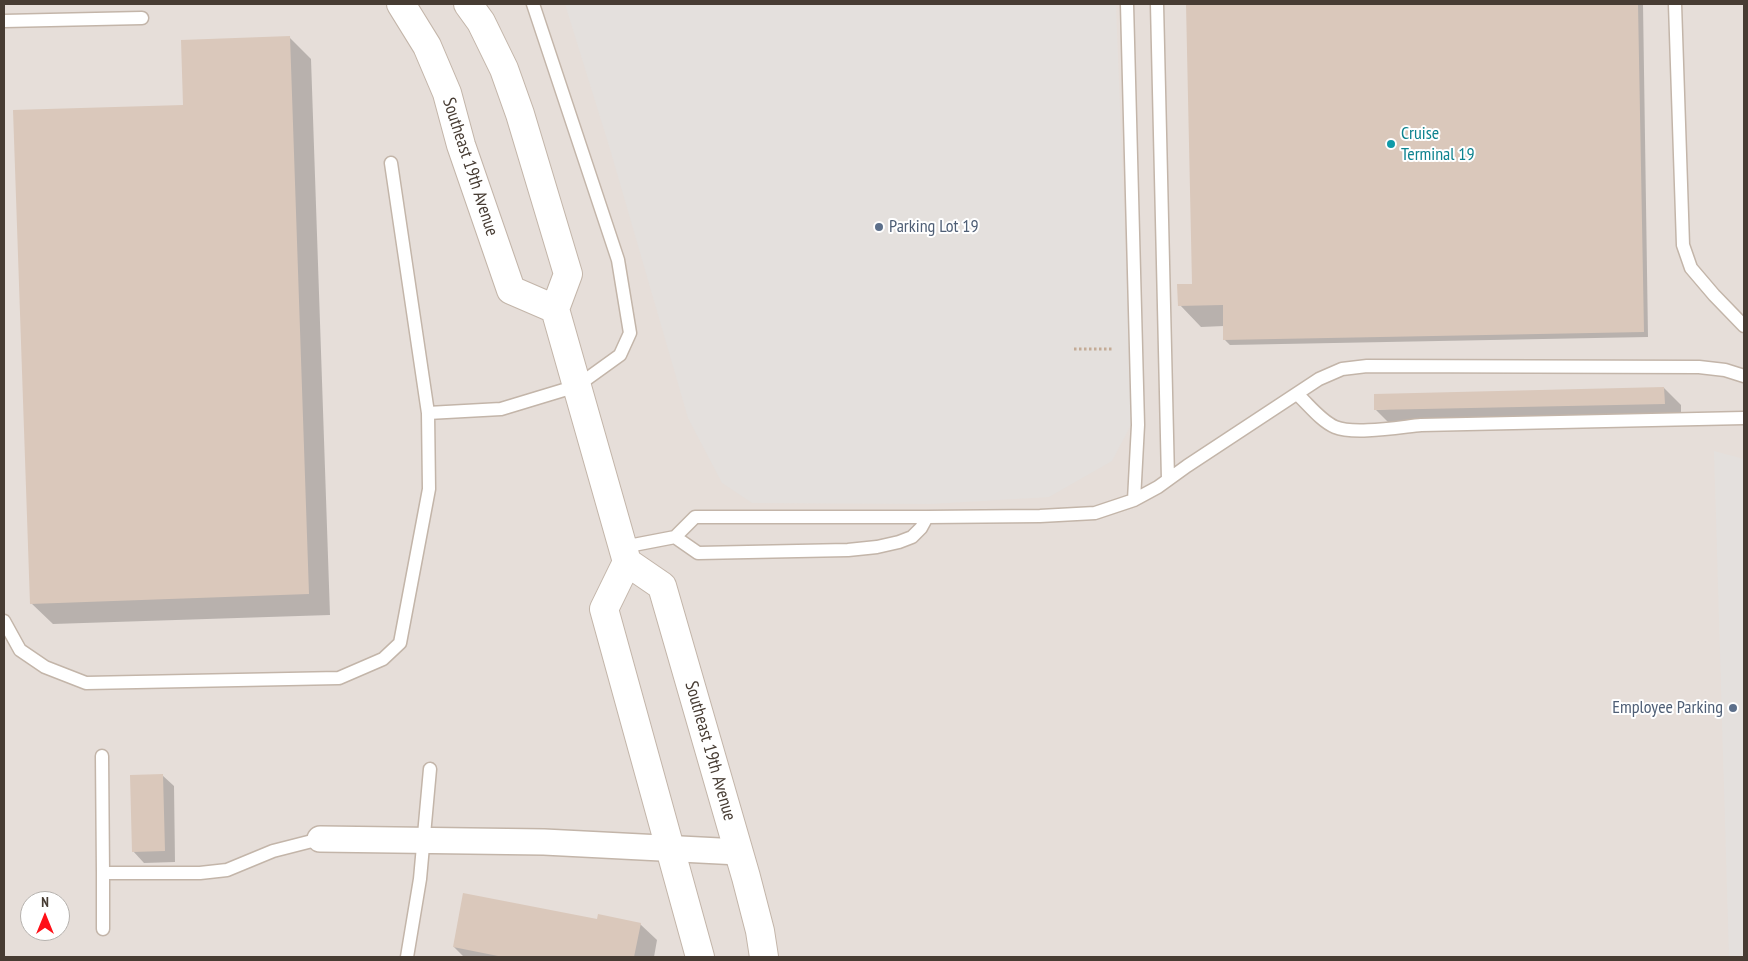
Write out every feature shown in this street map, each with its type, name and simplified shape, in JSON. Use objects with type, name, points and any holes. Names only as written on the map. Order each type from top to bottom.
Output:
[{"type":"street","name":"Southeast 19th Avenue","points":[[401,4],[427,46],[447,93],[464,154],[511,290],[555,309]]},
{"type":"street","points":[[474,10],[504,69],[520,114],[568,274],[555,309],[625,554],[604,608],[700,957]]},
{"type":"street","name":"Southeast 19th Avenue","points":[[625,554],[662,586],[739,852],[760,931],[764,957]]},
{"type":"street","points":[[320,839],[544,842],[739,852]]},
{"type":"lane","points":[[428,413],[501,409],[577,386],[620,355],[630,333],[618,260],[533,4]]},
{"type":"lane","points":[[1127,4],[1138,425],[1134,500]]},
{"type":"lane","points":[[1158,4],[1168,479]]},
{"type":"lane","points":[[1675,4],[1683,245],[1691,268],[1744,326]]},
{"type":"lane","points":[[4,21],[142,18]]},
{"type":"lane","points":[[4,622],[20,650],[45,667],[86,682],[339,678],[383,659],[400,643],[429,489],[428,413],[391,163]]},
{"type":"lane","points":[[625,554],[675,537],[695,518],[927,518],[1095,513],[1134,500],[1319,379],[1342,368],[1367,366],[1699,367],[1726,370],[1744,376]]},
{"type":"lane","points":[[1297,394],[1325,420],[1336,427],[1346,430],[1373,430],[1430,425],[1744,418]]},
{"type":"lane","points":[[675,537],[698,553],[858,549],[877,547],[912,537],[927,518]]},
{"type":"lane","points":[[102,756],[103,929]]},
{"type":"lane","points":[[407,957],[420,879],[430,769]]},
{"type":"lane","points":[[103,872],[200,872],[227,870],[273,852],[320,839]]},
{"type":"path","points":[[1074,350],[1120,349]]},
{"type":"shaded area","points":[[4,4],[1744,4],[1744,957],[4,957]]},
{"type":"shaded area","name":"Parking Lot 19","points":[[565,4],[1116,4],[1132,423],[1112,461],[1049,497],[931,504],[752,503],[722,483],[688,418],[610,149]]},
{"type":"shaded area","name":"Employee Parking","points":[[1714,451],[1744,459],[1744,957],[1729,957]]},
{"type":"building","name":"Cruise Terminal 19","points":[[1186,4],[1638,4],[1644,332],[1223,340],[1223,305],[1178,306],[1177,284],[1192,284]]},
{"type":"building","points":[[290,36],[309,594],[30,604],[13,110],[183,105],[181,40]]},
{"type":"building","points":[[1664,387],[1665,404],[1374,410],[1374,394]]},
{"type":"building","points":[[163,774],[165,851],[132,852],[130,775]]},
{"type":"building","points":[[463,893],[597,919],[598,914],[641,923],[634,957],[503,957],[453,947]]},
{"type":"place","name":"Cruise Terminal 19","points":[[1391,144]]},
{"type":"place","name":"Parking Lot 19","points":[[879,227]]},
{"type":"place","name":"Employee Parking","points":[[1733,708]]}]
